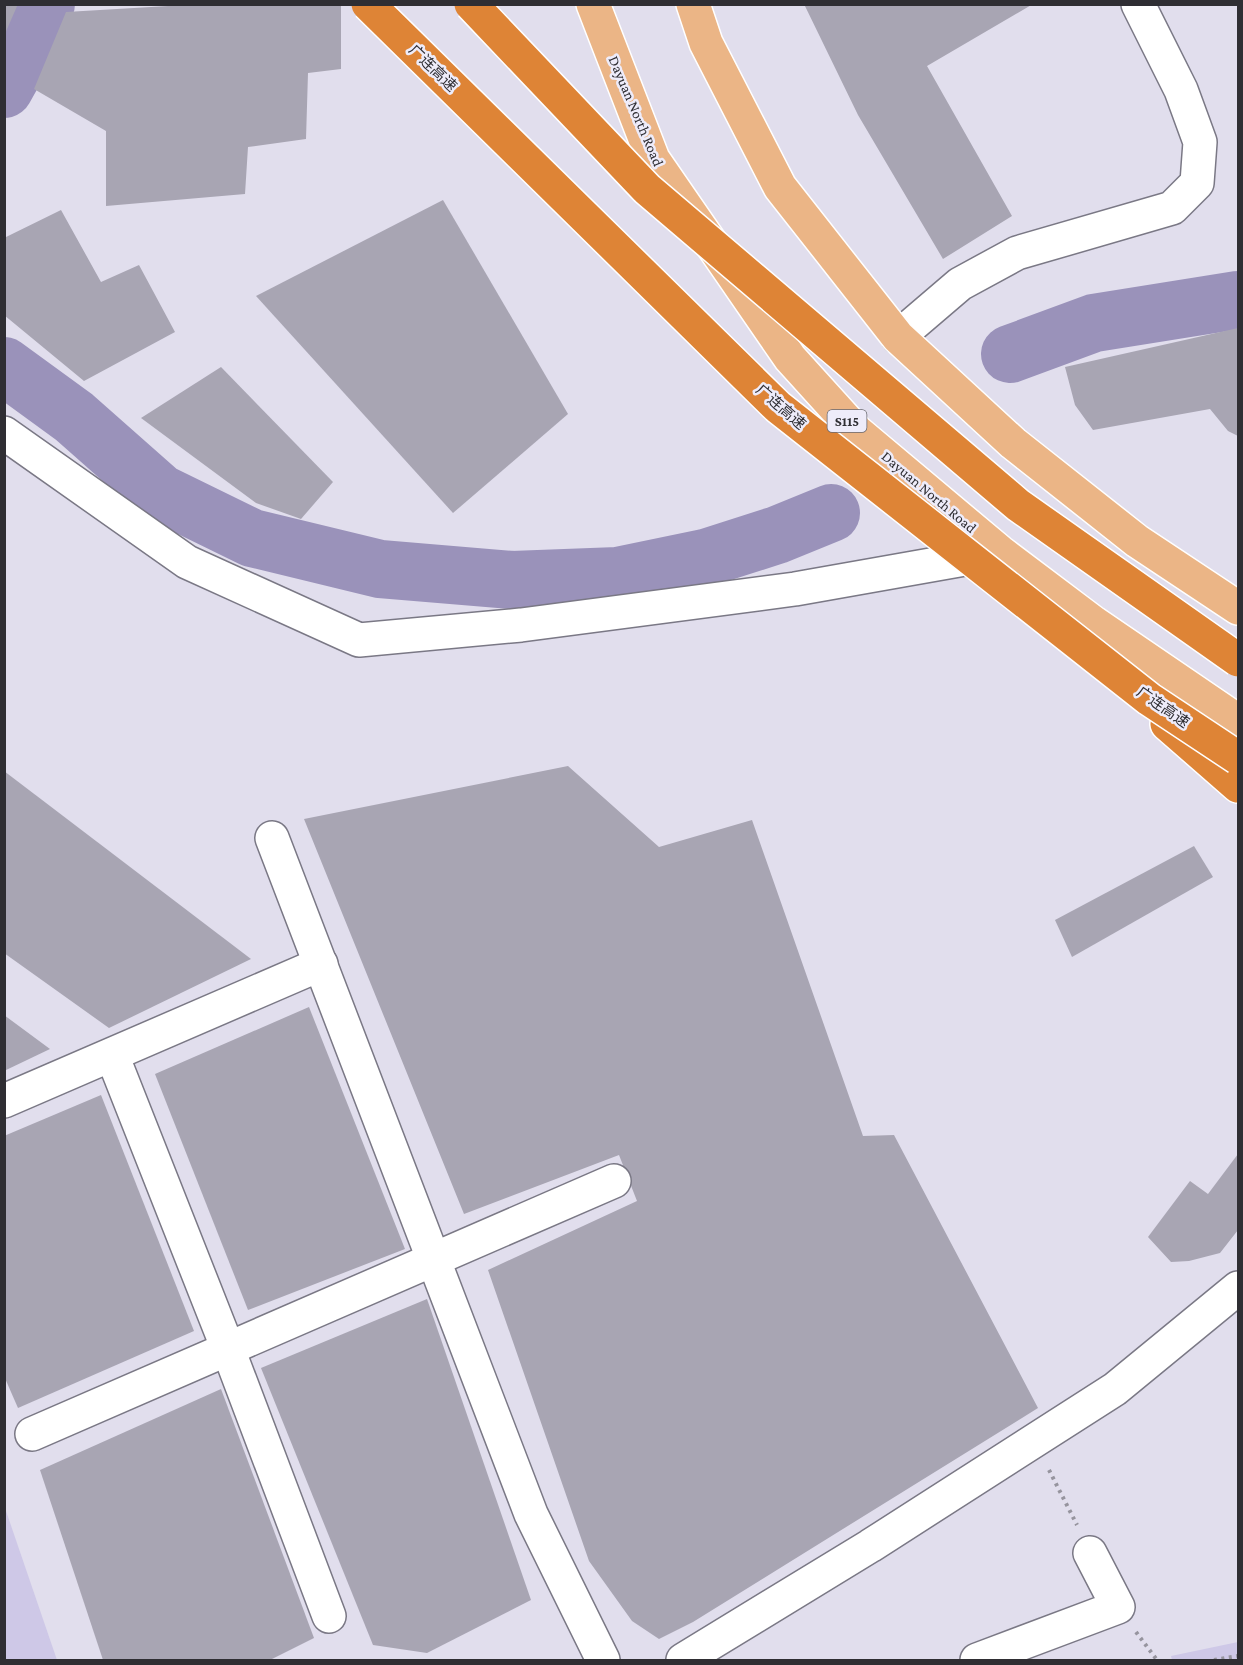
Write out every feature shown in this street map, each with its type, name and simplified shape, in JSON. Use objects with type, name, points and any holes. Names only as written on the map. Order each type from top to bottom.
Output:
[{"type":"highway","name":"广连高速","points":[[368,4],[778,407],[1149,699],[1239,758]]},
{"type":"highway","points":[[471,4],[647,189],[1018,505],[1239,660]]},
{"type":"highway","points":[[1056,625],[1239,786]]},
{"type":"main road","name":"Dayuan North Road","points":[[593,4],[653,159],[790,358],[857,432],[1000,552],[1094,623],[1239,721]]},
{"type":"main road","points":[[693,4],[706,43],[780,187],[898,337],[1022,450],[1137,541],[1239,608]]},
{"type":"lane","points":[[898,337],[960,284],[1017,253],[1172,208],[1197,183],[1200,142],[1181,90],[1137,4]]},
{"type":"lane","points":[[4,433],[187,562],[359,640],[521,625],[772,592],[1000,552]]},
{"type":"lane","points":[[272,838],[531,1514],[603,1660]]},
{"type":"lane","points":[[4,1101],[321,964]]},
{"type":"lane","points":[[112,1055],[228,1349],[329,1616]]},
{"type":"lane","points":[[32,1434],[614,1181]]},
{"type":"lane","points":[[682,1660],[870,1546],[1115,1389],[1239,1288]]},
{"type":"lane","points":[[977,1660],[1118,1607],[1090,1553]]},
{"type":"path","points":[[1034,1441],[1090,1553]]},
{"type":"path","points":[[1214,1660],[1239,1656]]},
{"type":"shaded area","points":[[5,1508],[57,1660],[5,1660]]},
{"type":"shaded area","points":[[1238,1642],[1238,1660],[1172,1660],[1171,1656]]},
{"type":"building","points":[[4,4],[18,4],[4,36]]},
{"type":"building","points":[[202,4],[341,4],[341,69],[308,73],[306,139],[248,147],[245,194],[106,206],[106,131],[34,89],[66,12]]},
{"type":"building","points":[[804,4],[1033,4],[927,66],[1012,216],[943,259],[858,115]]},
{"type":"building","points":[[443,200],[568,414],[453,513],[256,296]]},
{"type":"building","points":[[61,210],[101,282],[139,265],[175,332],[84,381],[4,315],[4,238]]},
{"type":"building","points":[[1238,328],[1238,436],[1228,431],[1210,409],[1093,430],[1075,405],[1065,367]]},
{"type":"building","points":[[221,367],[333,482],[301,519],[256,503],[141,418]]},
{"type":"building","points":[[568,766],[659,847],[752,820],[863,1136],[894,1135],[1038,1408],[693,1622],[659,1639],[632,1621],[589,1561],[488,1270],[637,1201],[619,1155],[464,1214],[304,819]]},
{"type":"building","points":[[4,771],[251,959],[109,1028],[4,953]]},
{"type":"building","points":[[1194,846],[1213,877],[1072,957],[1055,920]]},
{"type":"building","points":[[309,1007],[405,1249],[248,1310],[155,1074]]},
{"type":"building","points":[[4,1015],[50,1049],[4,1071]]},
{"type":"building","points":[[101,1095],[194,1331],[18,1408],[4,1376],[4,1136]]},
{"type":"building","points":[[1238,1154],[1238,1230],[1220,1253],[1189,1261],[1171,1262],[1148,1237],[1190,1181],[1208,1194]]},
{"type":"building","points":[[427,1299],[531,1600],[427,1653],[373,1645],[261,1368]]},
{"type":"building","points":[[221,1389],[314,1638],[270,1660],[103,1660],[40,1470]]},
{"type":"waterway","points":[[4,89],[28,46],[46,4]]},
{"type":"waterway","points":[[1010,354],[1094,323],[1238,300]]},
{"type":"waterway","points":[[4,366],[74,417],[160,493],[252,538],[380,569],[512,580],[618,576],[705,558],[777,535],[831,513]]}]
